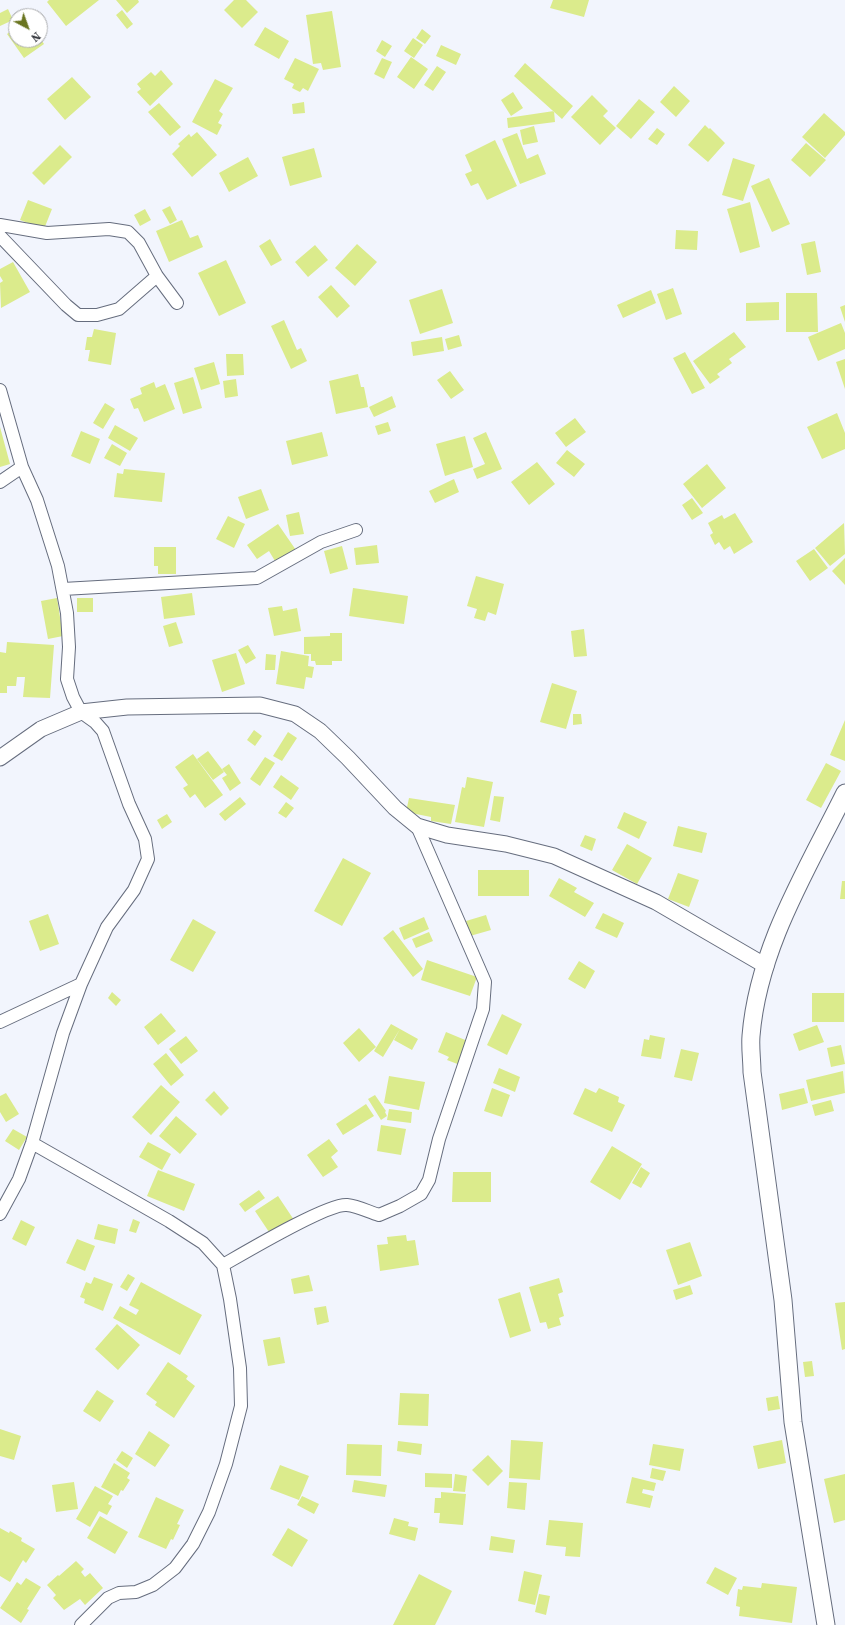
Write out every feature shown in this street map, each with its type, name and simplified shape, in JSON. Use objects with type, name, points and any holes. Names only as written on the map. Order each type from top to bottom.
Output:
[{"type":"main road","points":[[826,1625],[793,1422],[783,1300],[752,1072],[751,1037],[759,987],[779,927],[845,793]]},
{"type":"street","points":[[0,226],[47,233],[109,229],[128,232],[140,242],[157,276],[177,303]]},
{"type":"street","points":[[0,236],[66,305],[78,315],[97,315],[119,309],[157,276]]},
{"type":"street","points":[[0,390],[22,466],[37,500],[58,566],[67,613],[69,647],[68,679],[73,697],[81,712],[95,722],[102,731],[129,804],[145,839],[148,859],[134,890],[107,927],[81,984],[63,1033],[32,1143],[19,1179],[0,1214]]},
{"type":"street","points":[[0,482],[22,466]]},
{"type":"street","points":[[63,588],[257,578],[320,542],[356,530]]},
{"type":"street","points":[[0,758],[41,729],[81,712],[127,707],[260,706],[295,714],[320,731],[348,758],[395,808],[417,826],[447,835],[506,844],[554,856],[656,902],[766,966]]},
{"type":"street","points":[[223,1265],[292,1227],[333,1208],[346,1205],[379,1215],[400,1206],[421,1194],[429,1180],[439,1139],[483,1009],[485,982],[417,826]]},
{"type":"street","points":[[0,1022],[81,984]]},
{"type":"street","points":[[32,1143],[169,1220],[203,1243],[223,1265],[230,1300],[240,1368],[241,1406],[226,1464],[209,1512],[193,1544],[175,1568],[153,1585],[136,1592],[119,1593],[108,1598],[81,1625]]},
{"type":"building","points":[[49,0],[99,0],[66,26],[47,2]]},
{"type":"building","points":[[116,0],[138,0],[139,2],[127,13]]},
{"type":"building","points":[[234,0],[246,0],[258,12],[242,28],[224,10]]},
{"type":"building","points":[[553,0],[589,0],[584,17],[550,8]]},
{"type":"building","points":[[8,9],[8,22],[0,26],[0,13]]},
{"type":"building","points":[[122,10],[133,24],[127,29],[116,15]]},
{"type":"building","points":[[332,11],[341,67],[323,70],[321,63],[313,64],[306,15]]},
{"type":"building","points":[[265,27],[289,41],[279,59],[254,45]]},
{"type":"building","points":[[422,29],[431,36],[425,44],[416,38]]},
{"type":"building","points":[[413,38],[423,45],[414,58],[404,51]]},
{"type":"building","points":[[382,40],[392,46],[385,57],[376,51]]},
{"type":"building","points":[[441,45],[461,54],[456,65],[436,56]]},
{"type":"building","points":[[17,48],[38,48],[24,58]]},
{"type":"building","points":[[411,57],[428,69],[414,89],[397,77]]},
{"type":"building","points":[[295,58],[319,69],[308,91],[303,88],[300,92],[292,88],[294,84],[284,79]]},
{"type":"building","points":[[382,58],[392,62],[384,79],[374,74]]},
{"type":"building","points":[[525,63],[573,106],[562,119],[514,76]]},
{"type":"building","points":[[437,66],[446,72],[433,91],[424,85]]},
{"type":"building","points":[[161,70],[173,84],[150,106],[137,92],[141,89],[137,84],[151,72],[155,76]]},
{"type":"building","points":[[72,77],[91,97],[65,120],[47,99]]},
{"type":"building","points":[[215,79],[233,88],[219,111],[223,114],[218,123],[222,125],[217,135],[192,122]]},
{"type":"building","points":[[674,86],[690,101],[676,117],[660,102]]},
{"type":"building","points":[[513,92],[523,108],[511,116],[501,100]]},
{"type":"building","points":[[592,95],[608,111],[603,116],[616,128],[600,145],[571,117]]},
{"type":"building","points":[[639,99],[655,112],[631,139],[616,126]]},
{"type":"building","points":[[304,102],[305,113],[293,114],[292,104]]},
{"type":"building","points":[[159,103],[181,127],[170,136],[148,112]]},
{"type":"building","points":[[554,111],[555,122],[508,128],[507,118]]},
{"type":"building","points":[[824,113],[845,132],[845,135],[825,158],[802,137]]},
{"type":"building","points":[[705,125],[725,143],[708,162],[688,145]]},
{"type":"building","points":[[534,126],[538,142],[523,145],[520,130]]},
{"type":"building","points":[[657,128],[665,134],[657,145],[648,139]]},
{"type":"building","points":[[197,132],[217,155],[192,177],[172,154],[180,146],[178,144],[189,134],[191,137]]},
{"type":"building","points":[[517,133],[527,159],[538,154],[546,174],[520,184],[502,139]]},
{"type":"building","points":[[495,140],[517,186],[487,200],[478,183],[471,186],[465,174],[472,171],[465,155]]},
{"type":"building","points":[[806,143],[826,160],[810,177],[791,160]]},
{"type":"building","points":[[60,145],[72,157],[44,185],[32,173]]},
{"type":"building","points":[[314,148],[322,177],[290,186],[282,157]]},
{"type":"building","points":[[248,157],[258,176],[229,192],[219,173]]},
{"type":"building","points":[[733,158],[755,165],[743,201],[722,195]]},
{"type":"building","points":[[769,178],[790,224],[772,232],[751,186]]},
{"type":"building","points":[[28,200],[52,209],[44,229],[20,220]]},
{"type":"building","points":[[750,202],[760,247],[740,253],[727,209]]},
{"type":"building","points":[[170,206],[177,220],[170,224],[162,210]]},
{"type":"building","points":[[145,209],[151,220],[140,226],[134,215]]},
{"type":"building","points":[[182,220],[190,238],[198,235],[203,247],[169,262],[156,231]]},
{"type":"building","points":[[676,230],[698,231],[697,250],[675,249]]},
{"type":"building","points":[[270,239],[282,260],[271,266],[259,246]]},
{"type":"building","points":[[815,241],[821,272],[807,275],[801,244]]},
{"type":"building","points":[[357,244],[377,262],[355,286],[335,268]]},
{"type":"building","points":[[315,245],[328,260],[308,277],[295,262]]},
{"type":"building","points":[[226,260],[246,303],[219,316],[198,273]]},
{"type":"building","points":[[13,262],[30,292],[1,308],[0,283],[3,281],[0,276],[0,269]]},
{"type":"building","points":[[331,285],[350,306],[337,318],[318,297]]},
{"type":"building","points":[[673,288],[682,314],[666,320],[657,294]]},
{"type":"building","points":[[442,289],[453,323],[420,334],[409,300]]},
{"type":"building","points":[[651,290],[656,303],[623,318],[617,305]]},
{"type":"building","points":[[786,293],[817,293],[818,332],[786,332]]},
{"type":"building","points":[[779,302],[779,320],[746,321],[746,303]]},
{"type":"building","points":[[845,305],[845,322],[840,307]]},
{"type":"building","points":[[284,320],[297,350],[301,348],[307,361],[291,369],[271,326]]},
{"type":"building","points":[[841,323],[845,333],[845,349],[818,361],[808,337]]},
{"type":"building","points":[[94,329],[116,333],[111,365],[88,361],[90,350],[85,350],[87,337],[92,337]]},
{"type":"building","points":[[734,332],[746,347],[729,359],[732,363],[717,374],[720,377],[710,384],[693,361]]},
{"type":"building","points":[[459,335],[462,346],[448,350],[445,339]]},
{"type":"building","points":[[442,337],[444,351],[413,356],[411,342]]},
{"type":"building","points":[[685,352],[705,388],[692,394],[673,358]]},
{"type":"building","points":[[226,354],[243,354],[244,375],[227,376]]},
{"type":"building","points":[[845,359],[845,389],[836,362]]},
{"type":"building","points":[[214,362],[220,384],[201,390],[194,368]]},
{"type":"building","points":[[450,371],[464,390],[451,399],[437,380]]},
{"type":"building","points":[[358,374],[361,387],[364,387],[368,407],[336,414],[329,381]]},
{"type":"building","points":[[193,377],[202,408],[183,414],[174,383]]},
{"type":"building","points":[[236,379],[238,396],[225,398],[223,381]]},
{"type":"building","points":[[154,382],[156,388],[165,384],[175,409],[144,422],[138,408],[134,409],[130,399],[142,394],[140,388]]},
{"type":"building","points":[[392,396],[396,407],[374,417],[369,407]]},
{"type":"building","points":[[105,403],[115,409],[103,429],[93,423]]},
{"type":"building","points":[[837,413],[845,433],[845,449],[822,459],[807,427]]},
{"type":"building","points":[[575,418],[586,432],[566,447],[555,433]]},
{"type":"building","points":[[388,422],[391,431],[378,435],[375,426]]},
{"type":"building","points":[[115,425],[138,438],[130,451],[108,438]]},
{"type":"building","points":[[0,427],[10,464],[0,467]]},
{"type":"building","points":[[81,431],[100,439],[90,464],[71,456]]},
{"type":"building","points":[[322,432],[328,456],[292,465],[286,441]]},
{"type":"building","points":[[486,432],[502,469],[477,479],[473,469],[485,464],[473,438]]},
{"type":"building","points":[[465,436],[473,467],[445,476],[436,444]]},
{"type":"building","points":[[112,444],[127,453],[120,466],[104,458]]},
{"type":"building","points":[[567,450],[585,464],[574,477],[556,463]]},
{"type":"building","points":[[537,462],[555,484],[529,505],[511,482]]},
{"type":"building","points":[[707,464],[726,488],[702,508],[683,484]]},
{"type":"building","points":[[124,469],[165,473],[162,502],[114,497],[117,473],[123,474]]},
{"type":"building","points":[[454,479],[459,492],[435,503],[429,491]]},
{"type":"building","points":[[261,489],[269,510],[246,519],[238,497]]},
{"type":"building","points":[[692,498],[703,513],[692,520],[682,505]]},
{"type":"building","points":[[299,512],[304,534],[290,536],[286,515]]},
{"type":"building","points":[[735,513],[753,542],[734,554],[730,546],[724,550],[719,542],[715,545],[710,535],[713,533],[708,523],[722,515],[724,519]]},
{"type":"building","points":[[228,516],[245,524],[234,548],[216,539]]},
{"type":"building","points":[[844,523],[845,554],[830,566],[815,548]]},
{"type":"building","points":[[278,524],[298,553],[278,566],[269,551],[257,559],[247,545]]},
{"type":"building","points":[[377,545],[379,563],[356,565],[354,548]]},
{"type":"building","points":[[342,546],[348,569],[330,574],[324,551]]},
{"type":"building","points":[[154,547],[176,547],[176,574],[158,574],[158,566],[154,566]]},
{"type":"building","points":[[814,549],[828,568],[810,581],[796,561]]},
{"type":"building","points":[[845,558],[845,585],[832,571]]},
{"type":"building","points":[[476,576],[504,584],[496,615],[488,612],[485,621],[474,618],[477,609],[467,606]]},
{"type":"building","points":[[353,588],[408,596],[404,624],[349,616]]},
{"type":"building","points":[[192,593],[195,615],[164,619],[161,597]]},
{"type":"building","points":[[57,598],[63,636],[48,639],[41,601]]},
{"type":"building","points":[[77,598],[93,598],[93,612],[77,612]]},
{"type":"building","points":[[282,606],[283,611],[297,608],[301,631],[274,636],[268,608]]},
{"type":"building","points":[[176,622],[183,643],[169,647],[163,626]]},
{"type":"building","points":[[584,629],[587,656],[574,657],[571,631]]},
{"type":"building","points":[[330,633],[342,633],[342,661],[332,661],[332,665],[316,665],[315,661],[311,661],[311,654],[304,654],[304,637],[330,636]]},
{"type":"building","points":[[7,642],[54,645],[50,698],[23,697],[25,677],[17,677],[16,686],[7,686],[7,693],[0,693],[0,652],[6,653]]},
{"type":"building","points":[[248,645],[256,658],[246,664],[238,650]]},
{"type":"building","points":[[281,651],[309,656],[308,666],[314,667],[312,678],[306,677],[304,689],[276,684]]},
{"type":"building","points":[[236,653],[245,684],[222,692],[212,660]]},
{"type":"building","points":[[266,654],[276,655],[275,670],[265,670]]},
{"type":"building","points":[[552,683],[577,691],[566,729],[540,722]]},
{"type":"building","points":[[573,714],[581,714],[582,724],[573,725]]},
{"type":"building","points":[[845,720],[845,761],[830,755]]},
{"type":"building","points":[[254,730],[262,736],[255,746],[247,740]]},
{"type":"building","points":[[288,732],[297,738],[282,761],[273,756]]},
{"type":"building","points":[[208,751],[224,772],[213,780],[197,759]]},
{"type":"building","points":[[193,754],[223,795],[205,808],[195,794],[190,798],[183,788],[188,785],[175,767]]},
{"type":"building","points":[[265,757],[275,763],[260,786],[250,779]]},
{"type":"building","points":[[826,763],[841,771],[821,808],[806,800]]},
{"type":"building","points":[[229,764],[241,783],[230,791],[222,778],[227,775],[222,769]]},
{"type":"building","points":[[281,775],[299,788],[291,800],[273,787]]},
{"type":"building","points":[[467,777],[493,782],[484,827],[455,822],[462,787],[465,788]]},
{"type":"building","points":[[494,796],[504,797],[500,822],[490,820]]},
{"type":"building","points":[[240,797],[246,804],[225,821],[219,814]]},
{"type":"building","points":[[409,798],[455,805],[451,824],[431,821],[431,817],[406,812]]},
{"type":"building","points":[[286,802],[294,808],[286,818],[278,813]]},
{"type":"building","points":[[624,812],[647,822],[639,839],[617,828]]},
{"type":"building","points":[[167,814],[172,822],[162,829],[157,820]]},
{"type":"building","points":[[678,826],[707,833],[702,853],[673,846]]},
{"type":"building","points":[[585,835],[596,839],[592,851],[580,846]]},
{"type":"building","points":[[627,844],[652,858],[637,884],[612,870]]},
{"type":"building","points":[[343,858],[371,873],[342,926],[314,911]]},
{"type":"building","points":[[478,870],[529,870],[529,896],[478,896]]},
{"type":"building","points":[[678,873],[699,880],[689,907],[668,899]]},
{"type":"building","points":[[559,878],[577,888],[574,892],[594,903],[585,917],[549,896]]},
{"type":"building","points":[[842,881],[845,881],[845,899],[840,899]]},
{"type":"building","points":[[603,913],[624,923],[617,938],[595,928]]},
{"type":"building","points":[[48,914],[59,944],[40,951],[29,921]]},
{"type":"building","points":[[486,915],[491,930],[470,936],[466,921]]},
{"type":"building","points":[[424,917],[429,929],[404,940],[399,928]]},
{"type":"building","points":[[193,919],[216,932],[193,972],[170,960]]},
{"type":"building","points":[[393,930],[423,969],[413,977],[383,938]]},
{"type":"building","points":[[429,932],[433,941],[416,948],[412,939]]},
{"type":"building","points":[[427,960],[477,977],[470,996],[421,980]]},
{"type":"building","points":[[579,961],[595,971],[585,989],[568,979]]},
{"type":"building","points":[[112,992],[121,1000],[116,1006],[108,998]]},
{"type":"building","points":[[812,993],[844,993],[844,1022],[812,1022]]},
{"type":"building","points":[[161,1013],[176,1031],[158,1045],[144,1027]]},
{"type":"building","points":[[502,1014],[522,1024],[507,1055],[487,1045]]},
{"type":"building","points":[[391,1024],[400,1029],[383,1057],[374,1051]]},
{"type":"building","points":[[817,1025],[824,1042],[799,1051],[793,1034]]},
{"type":"building","points":[[359,1028],[376,1047],[359,1062],[343,1043]]},
{"type":"building","points":[[400,1029],[418,1039],[412,1050],[394,1040]]},
{"type":"building","points":[[446,1032],[470,1042],[460,1065],[447,1060],[449,1057],[438,1052]]},
{"type":"building","points":[[650,1035],[665,1038],[661,1059],[641,1056],[644,1039],[649,1040]]},
{"type":"building","points":[[186,1036],[198,1051],[181,1064],[169,1049]]},
{"type":"building","points":[[841,1045],[845,1064],[831,1067],[827,1048]]},
{"type":"building","points":[[681,1049],[699,1053],[692,1081],[674,1077]]},
{"type":"building","points":[[166,1053],[184,1075],[171,1086],[153,1064]]},
{"type":"building","points":[[499,1068],[520,1077],[515,1092],[493,1083]]},
{"type":"building","points":[[843,1071],[845,1093],[811,1101],[806,1080]]},
{"type":"building","points":[[389,1076],[425,1082],[419,1110],[384,1103]]},
{"type":"building","points":[[161,1085],[180,1102],[151,1135],[132,1117]]},
{"type":"building","points":[[492,1088],[510,1095],[502,1117],[484,1111]]},
{"type":"building","points":[[585,1088],[596,1093],[599,1088],[619,1097],[618,1102],[625,1105],[612,1132],[573,1114]]},
{"type":"building","points":[[804,1088],[808,1103],[782,1110],[779,1094]]},
{"type":"building","points":[[214,1091],[229,1108],[221,1116],[205,1100]]},
{"type":"building","points":[[6,1093],[19,1114],[6,1122],[0,1112],[0,1096]]},
{"type":"building","points":[[375,1095],[386,1111],[387,1116],[381,1120],[368,1099]]},
{"type":"building","points":[[831,1100],[834,1111],[815,1116],[812,1105]]},
{"type":"building","points":[[366,1104],[374,1116],[343,1135],[336,1124]]},
{"type":"building","points":[[389,1109],[412,1112],[411,1123],[387,1120]]},
{"type":"building","points":[[176,1116],[197,1134],[180,1154],[159,1136]]},
{"type":"building","points":[[381,1125],[406,1129],[401,1155],[377,1151]]},
{"type":"building","points":[[13,1129],[27,1137],[19,1150],[5,1141]]},
{"type":"building","points":[[329,1139],[338,1151],[331,1157],[338,1167],[323,1177],[307,1155]]},
{"type":"building","points":[[148,1142],[171,1154],[162,1170],[139,1157]]},
{"type":"building","points":[[612,1146],[642,1164],[620,1200],[590,1182]]},
{"type":"building","points":[[641,1167],[650,1173],[641,1188],[632,1183]]},
{"type":"building","points":[[158,1170],[195,1184],[184,1211],[147,1196]]},
{"type":"building","points":[[453,1172],[491,1172],[491,1202],[452,1202]]},
{"type":"building","points":[[259,1190],[265,1198],[245,1212],[239,1204]]},
{"type":"building","points":[[278,1196],[294,1220],[271,1235],[255,1211]]},
{"type":"building","points":[[133,1219],[140,1222],[136,1233],[129,1231]]},
{"type":"building","points":[[21,1220],[35,1227],[26,1246],[12,1239]]},
{"type":"building","points":[[98,1224],[118,1229],[115,1244],[94,1239]]},
{"type":"building","points":[[406,1235],[407,1241],[415,1240],[419,1265],[380,1271],[377,1245],[388,1244],[387,1237]]},
{"type":"building","points":[[77,1239],[95,1246],[85,1271],[66,1263]]},
{"type":"building","points":[[690,1242],[702,1276],[678,1285],[666,1250]]},
{"type":"building","points":[[128,1274],[135,1278],[127,1291],[120,1287]]},
{"type":"building","points":[[309,1275],[313,1291],[294,1294],[291,1279]]},
{"type":"building","points":[[94,1277],[113,1284],[103,1311],[84,1303],[85,1299],[80,1297],[86,1282],[91,1284]]},
{"type":"building","points":[[559,1278],[563,1292],[558,1294],[564,1316],[559,1318],[561,1325],[548,1329],[546,1322],[540,1323],[529,1287]]},
{"type":"building","points":[[141,1282],[202,1315],[180,1355],[113,1318],[120,1306],[136,1315],[139,1310],[129,1305]]},
{"type":"building","points":[[690,1285],[693,1294],[676,1300],[673,1290]]},
{"type":"building","points":[[520,1292],[531,1331],[510,1338],[498,1299]]},
{"type":"building","points":[[845,1302],[845,1349],[842,1350],[835,1303]]},
{"type":"building","points":[[326,1306],[329,1322],[317,1325],[314,1308]]},
{"type":"building","points":[[117,1324],[140,1345],[118,1370],[95,1349]]},
{"type":"building","points":[[280,1337],[285,1363],[268,1366],[263,1340]]},
{"type":"building","points":[[812,1361],[814,1376],[805,1377],[803,1362]]},
{"type":"building","points":[[168,1362],[188,1376],[186,1379],[195,1386],[174,1418],[155,1405],[157,1402],[146,1394]]},
{"type":"building","points":[[97,1390],[114,1401],[100,1422],[83,1411]]},
{"type":"building","points":[[400,1393],[429,1394],[428,1426],[398,1425]]},
{"type":"building","points":[[778,1396],[780,1409],[768,1411],[766,1398]]},
{"type":"building","points":[[0,1429],[21,1436],[14,1460],[0,1456]]},
{"type":"building","points":[[149,1431],[170,1445],[155,1467],[135,1454]]},
{"type":"building","points":[[511,1440],[543,1442],[540,1480],[509,1478]]},
{"type":"building","points":[[782,1440],[786,1463],[758,1469],[753,1446]]},
{"type":"building","points":[[398,1441],[422,1444],[421,1455],[397,1451]]},
{"type":"building","points":[[347,1444],[382,1445],[381,1476],[346,1475]]},
{"type":"building","points":[[653,1444],[684,1449],[680,1471],[649,1465]]},
{"type":"building","points":[[122,1451],[133,1458],[127,1468],[116,1460]]},
{"type":"building","points":[[488,1455],[503,1471],[488,1486],[472,1470]]},
{"type":"building","points":[[114,1463],[130,1473],[127,1478],[130,1480],[118,1496],[101,1487]]},
{"type":"building","points":[[280,1465],[309,1476],[299,1500],[270,1489]]},
{"type":"building","points":[[652,1468],[666,1471],[663,1481],[650,1478]]},
{"type":"building","points":[[425,1473],[452,1474],[452,1488],[425,1487]]},
{"type":"building","points":[[455,1474],[467,1476],[465,1492],[453,1491]]},
{"type":"building","points":[[845,1474],[845,1520],[834,1523],[824,1479]]},
{"type":"building","points":[[632,1477],[656,1483],[654,1491],[643,1489],[642,1493],[653,1496],[650,1508],[626,1503]]},
{"type":"building","points":[[354,1480],[387,1485],[385,1497],[352,1492]]},
{"type":"building","points":[[74,1482],[78,1509],[56,1512],[52,1485]]},
{"type":"building","points":[[509,1482],[527,1483],[525,1510],[507,1508]]},
{"type":"building","points":[[95,1486],[113,1496],[108,1504],[112,1506],[107,1515],[99,1511],[90,1527],[76,1519]]},
{"type":"building","points":[[441,1492],[466,1494],[463,1525],[439,1523],[440,1513],[434,1513],[435,1498],[441,1498]]},
{"type":"building","points":[[302,1496],[319,1504],[314,1514],[297,1505]]},
{"type":"building","points":[[156,1497],[184,1510],[177,1524],[180,1525],[173,1540],[171,1539],[166,1549],[138,1537]]},
{"type":"building","points":[[100,1516],[128,1532],[115,1554],[87,1538]]},
{"type":"building","points":[[394,1518],[409,1522],[408,1526],[418,1528],[415,1541],[389,1534]]},
{"type":"building","points":[[549,1520],[583,1523],[580,1557],[565,1556],[566,1547],[546,1545]]},
{"type":"building","points":[[0,1528],[9,1533],[10,1531],[22,1538],[21,1541],[35,1549],[26,1563],[23,1560],[10,1582],[0,1576]]},
{"type":"building","points":[[288,1528],[308,1540],[292,1567],[272,1555]]},
{"type":"building","points":[[491,1536],[515,1540],[513,1553],[489,1550]]},
{"type":"building","points":[[76,1561],[84,1569],[81,1572],[85,1577],[90,1573],[103,1588],[85,1605],[80,1599],[64,1610],[53,1598],[56,1595],[47,1585]]},
{"type":"building","points":[[715,1567],[737,1578],[728,1595],[706,1583]]},
{"type":"building","points":[[524,1571],[542,1575],[535,1605],[518,1601]]},
{"type":"building","points":[[419,1574],[452,1591],[435,1625],[393,1625]]},
{"type":"building","points":[[26,1578],[41,1587],[27,1609],[29,1610],[21,1623],[0,1608],[17,1582],[21,1585]]},
{"type":"building","points":[[762,1583],[797,1587],[792,1623],[739,1616],[740,1607],[736,1606],[738,1589],[742,1590],[743,1586],[761,1588]]},
{"type":"building","points":[[539,1594],[550,1596],[546,1615],[535,1612]]}]
